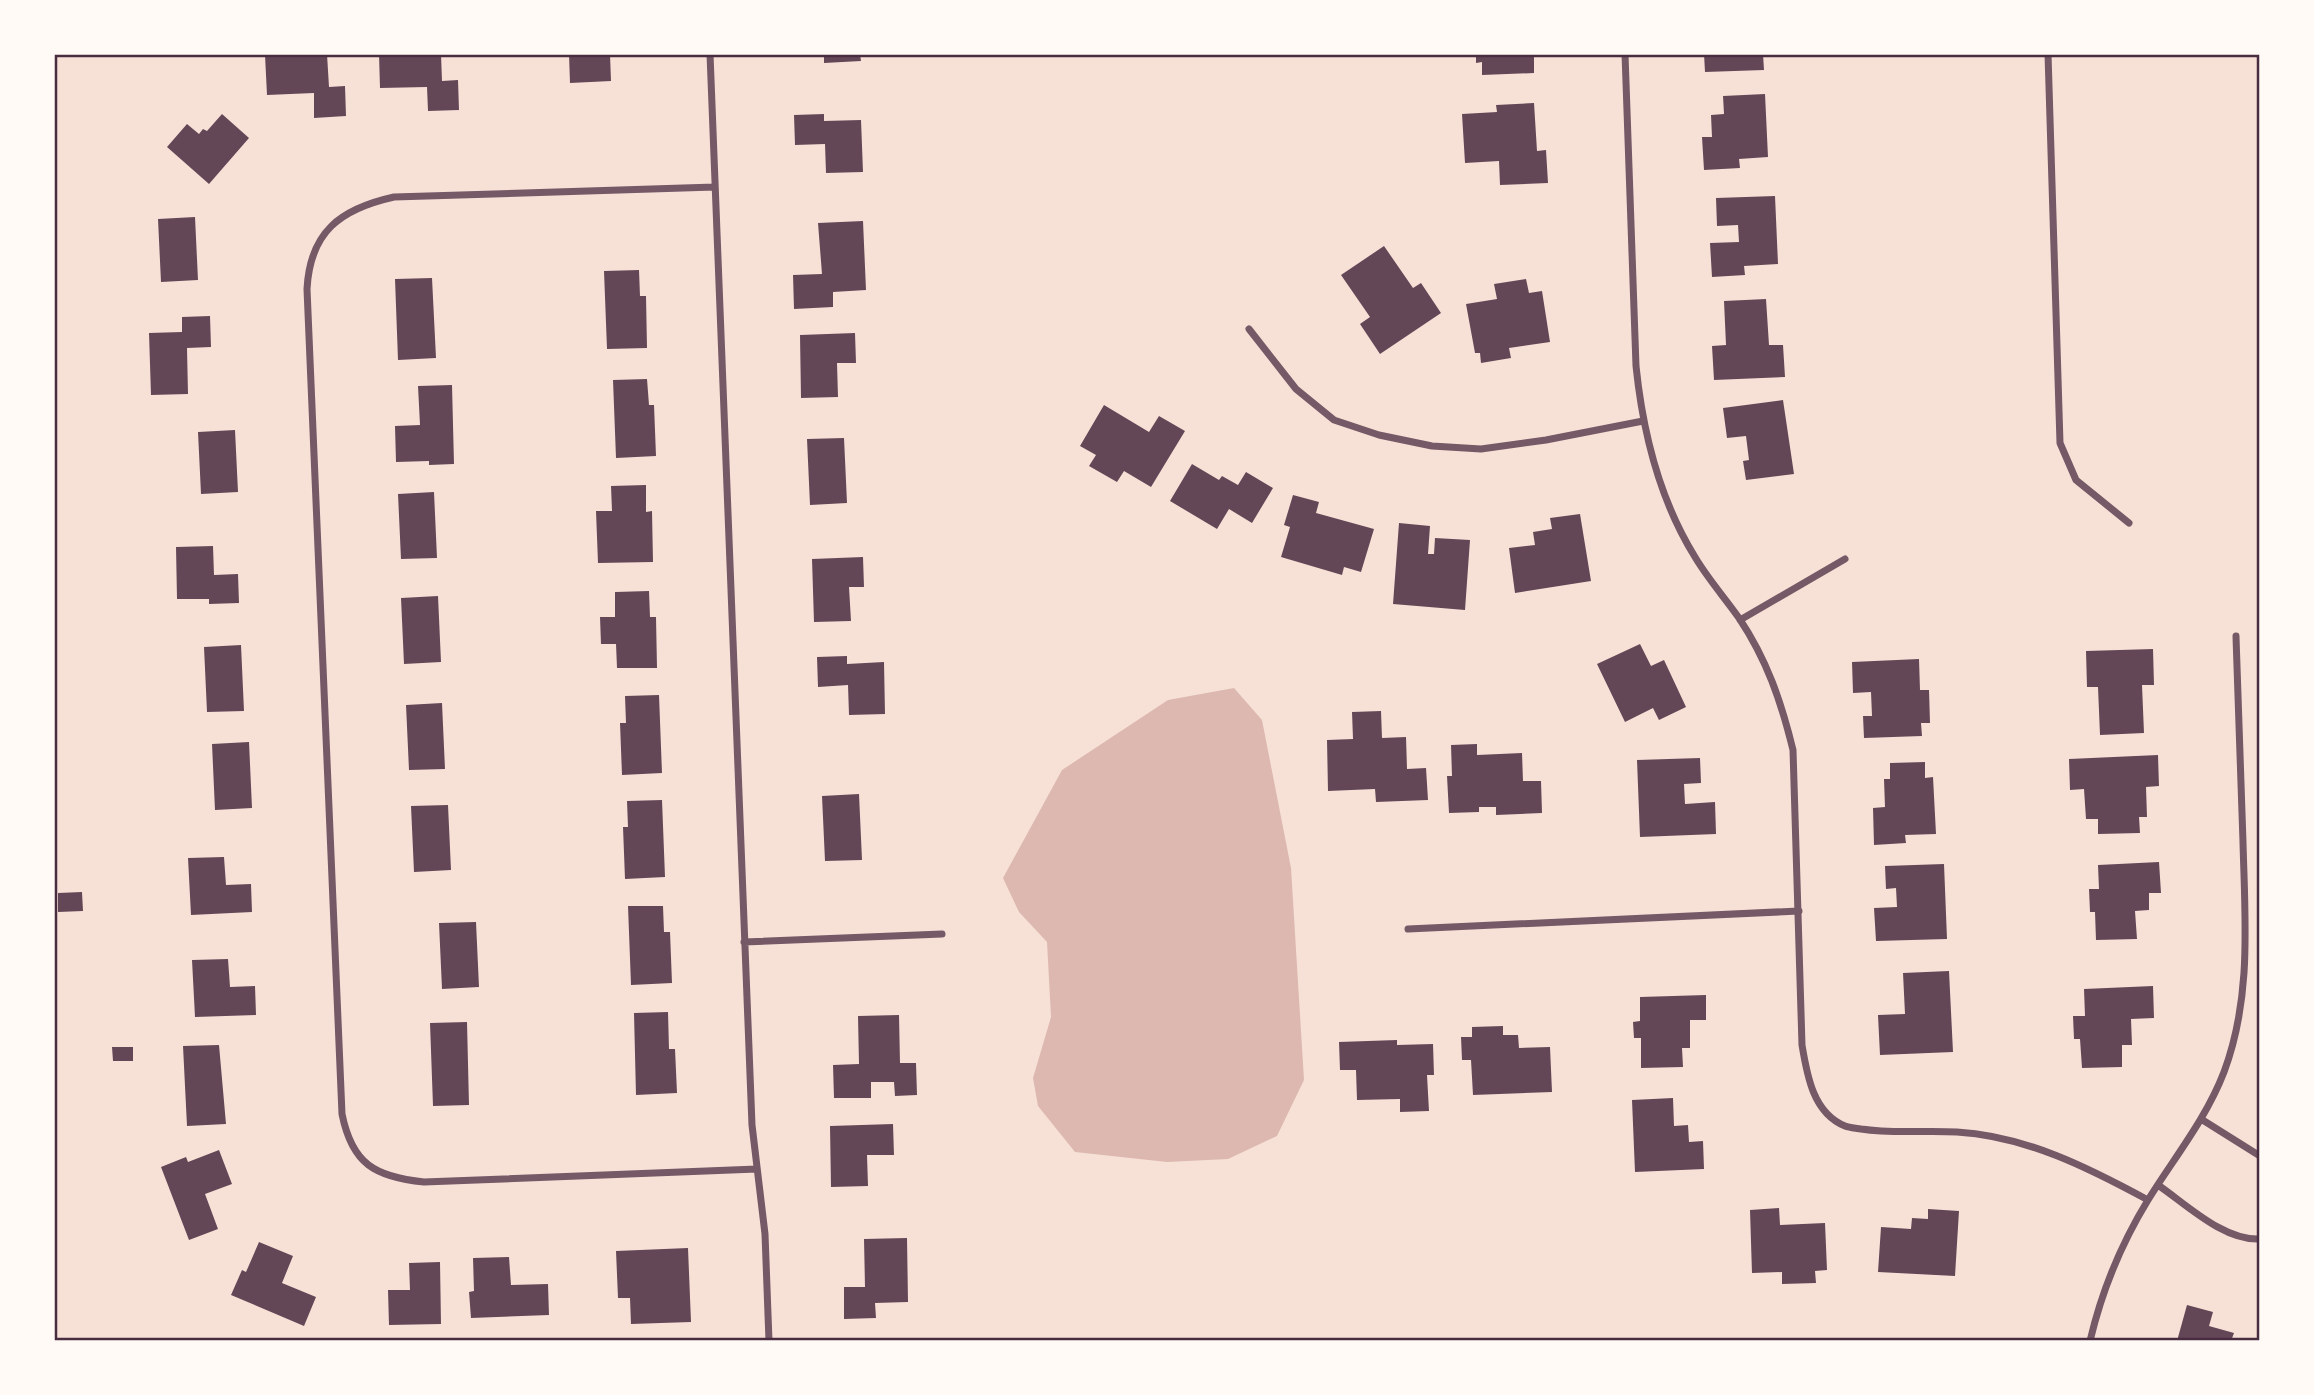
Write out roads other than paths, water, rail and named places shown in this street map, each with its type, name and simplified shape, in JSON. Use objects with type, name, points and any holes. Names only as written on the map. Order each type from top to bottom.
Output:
[{"type":"street","points":[[710,54],[752,1125],[765,1234],[769,1341]]},
{"type":"street","points":[[1625,54],[1636,366],[1643,421],[1651,459],[1669,508],[1695,558],[1740,620],[1769,670],[1782,704],[1793,750],[1802,1045],[1807,1074],[1819,1107],[1845,1126],[1886,1133],[1958,1132],[2023,1144],[2063,1158],[2148,1200]]},
{"type":"street","points":[[2048,54],[2060,443],[2076,480],[2129,523]]},
{"type":"street","points":[[715,187],[394,197],[370,202],[342,218],[323,233],[312,256],[307,289],[342,1114],[352,1149],[368,1166],[403,1180],[424,1182],[757,1168]]},
{"type":"street","points":[[1249,329],[1296,389],[1334,420],[1379,435],[1432,446],[1481,449],[1546,440],[1643,421]]},
{"type":"street","points":[[1740,620],[1845,559]]},
{"type":"street","points":[[2090,1341],[2099,1303],[2114,1264],[2148,1200],[2201,1119],[2223,1074],[2235,1036],[2246,969],[2236,636]]},
{"type":"street","points":[[1408,929],[1799,911]]},
{"type":"street","points":[[744,942],[942,934]]},
{"type":"street","points":[[2201,1119],[2260,1156]]},
{"type":"street","points":[[2158,1185],[2228,1234],[2246,1240],[2260,1239]]}]
